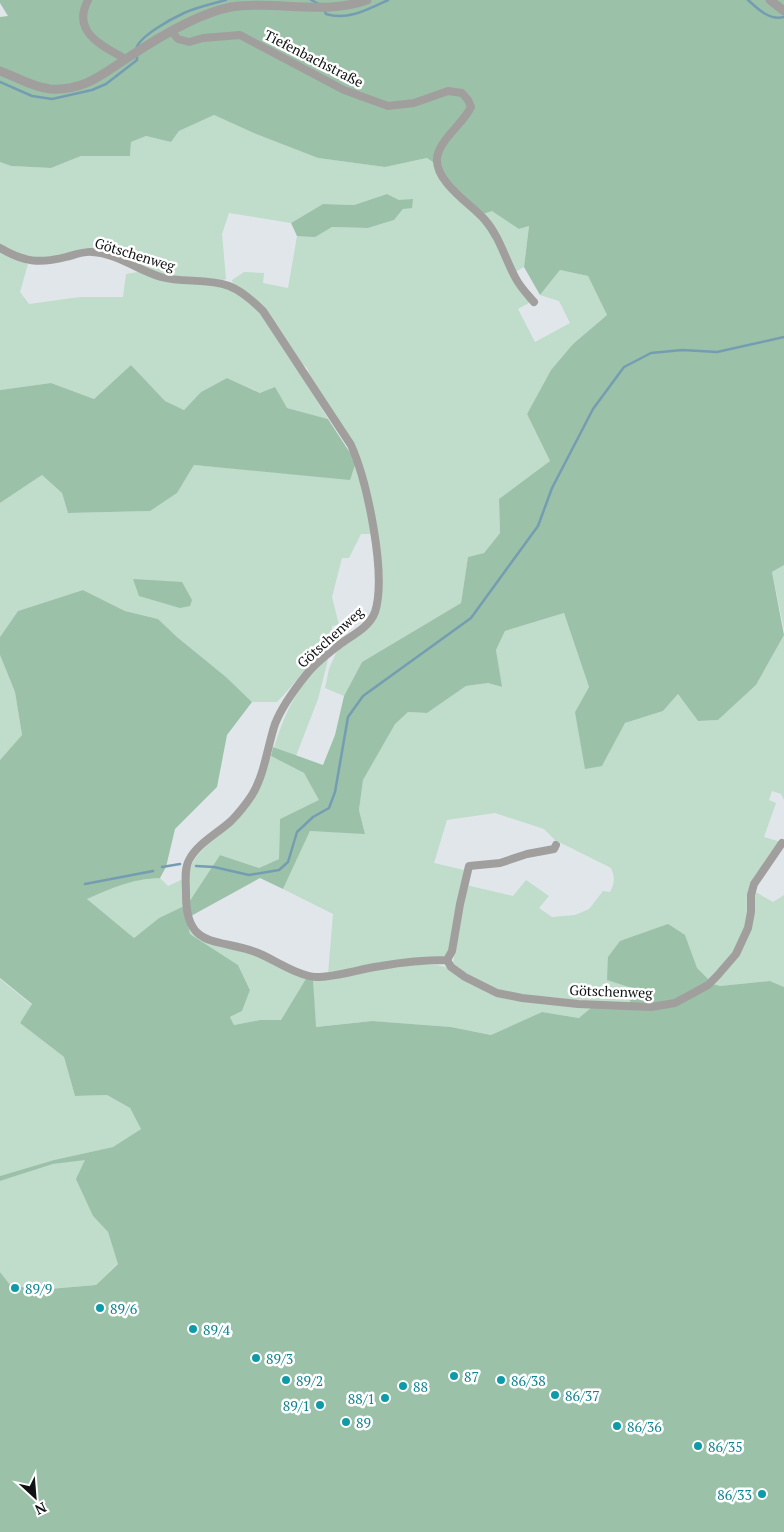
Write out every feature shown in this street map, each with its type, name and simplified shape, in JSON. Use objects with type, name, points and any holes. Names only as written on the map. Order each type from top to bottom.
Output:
[{"type":"street","points":[[88,0],[84,7],[82,19],[92,38],[128,58]]},
{"type":"street","name":"Tiefenbachstraße","points":[[0,71],[40,87],[64,88],[93,81],[142,49],[200,16],[230,7],[331,7],[366,0]]},
{"type":"street","points":[[770,0],[784,11]]},
{"type":"street","name":"Tiefenbachstraße","points":[[172,32],[178,39],[189,42],[203,38],[240,36],[344,90],[388,106],[414,103],[448,91],[462,94],[468,100],[471,108],[440,149],[437,158],[438,168],[451,188],[489,225],[516,278],[534,302]]},
{"type":"street","name":"Götschenweg","points":[[0,248],[17,257],[33,261],[94,252],[116,258],[162,278],[219,283],[234,288],[252,300],[263,311],[357,457],[374,530],[378,572],[376,610],[371,621],[312,667],[290,696],[276,722],[260,777],[250,798],[231,821],[205,842],[190,859],[186,873],[187,914],[198,934],[207,940],[256,952],[313,977],[332,976],[415,960],[447,960],[450,967],[465,978],[497,993],[522,998],[578,1004],[651,1007],[675,1002],[708,985],[736,954],[748,928],[754,884],[782,843]]},
{"type":"street","points":[[447,960],[452,951],[469,866],[500,863],[527,854],[554,849],[556,845]]},
{"type":"green space","points":[[0,0],[784,0],[784,565],[772,572],[784,635],[756,685],[718,720],[698,721],[678,694],[663,711],[625,723],[602,766],[585,769],[575,712],[589,687],[564,613],[505,631],[496,650],[502,687],[488,683],[466,686],[427,713],[408,712],[395,724],[363,780],[359,810],[365,834],[310,831],[283,889],[260,878],[191,916],[189,902],[220,855],[259,868],[279,859],[280,819],[319,800],[304,773],[271,756],[273,747],[323,765],[335,735],[344,696],[362,662],[461,603],[468,557],[484,553],[500,533],[499,499],[550,461],[527,414],[551,370],[573,344],[607,315],[588,276],[560,270],[540,295],[524,267],[529,226],[519,229],[492,211],[483,214],[451,185],[441,168],[427,158],[385,167],[318,158],[256,134],[214,115],[179,131],[171,142],[146,136],[131,142],[130,156],[81,156],[51,168],[11,166],[0,162],[0,17],[8,16]]},
{"type":"green space","points":[[214,115],[256,134],[318,158],[385,167],[427,158],[436,165],[490,229],[528,300],[529,303],[518,309],[535,342],[570,323],[559,301],[540,295],[560,270],[588,276],[607,315],[573,344],[551,370],[527,414],[550,461],[499,499],[500,533],[484,553],[468,557],[461,603],[362,662],[344,696],[325,688],[329,669],[336,653],[343,645],[369,626],[377,617],[380,607],[381,585],[360,460],[313,384],[307,368],[298,360],[267,313],[233,285],[232,280],[244,272],[264,273],[263,283],[288,288],[297,236],[315,236],[332,227],[368,228],[394,220],[403,209],[399,200],[387,194],[354,205],[323,204],[291,223],[229,213],[222,234],[226,279],[220,281],[159,274],[92,248],[85,248],[58,257],[27,259],[0,245],[0,162],[11,166],[51,168],[81,156],[130,156],[131,142],[146,136],[171,142],[179,131]]},
{"type":"green space","points":[[387,194],[399,200],[413,199],[412,208],[403,209],[394,220],[368,228],[332,227],[315,237],[297,236],[291,223],[323,204],[354,205]]},
{"type":"green space","points":[[492,210],[519,229],[529,226],[524,267],[515,272],[483,214]]},
{"type":"green space","points":[[0,251],[28,264],[20,292],[29,304],[80,297],[123,297],[126,274],[138,272],[232,289],[255,306],[279,338],[328,419],[287,408],[261,393],[227,378],[201,392],[184,410],[165,401],[131,365],[94,399],[51,383],[0,390]]},
{"type":"green space","points":[[131,365],[165,401],[184,410],[201,392],[227,378],[260,393],[275,387],[287,408],[328,419],[356,462],[350,480],[194,465],[177,493],[150,511],[68,513],[62,493],[42,475],[0,503],[0,390],[51,383],[94,399]]},
{"type":"green space","points":[[356,462],[372,534],[361,534],[349,558],[342,558],[332,597],[339,625],[332,626],[332,630],[341,631],[343,634],[342,641],[310,666],[277,702],[252,702],[226,677],[158,619],[125,611],[83,590],[18,611],[0,637],[0,503],[42,475],[62,493],[68,513],[149,511],[177,493],[194,465],[349,479]]},
{"type":"green space","points":[[784,565],[784,629],[772,572]]},
{"type":"green space","points":[[133,579],[182,582],[192,600],[190,606],[180,608],[139,596]]},
{"type":"green space","points":[[83,590],[125,611],[158,619],[226,677],[252,702],[227,735],[217,787],[175,829],[166,867],[160,878],[131,882],[87,899],[134,938],[159,918],[184,906],[190,934],[238,965],[250,990],[242,1011],[230,1017],[234,1025],[260,1020],[281,1020],[307,977],[313,979],[316,1027],[372,1021],[451,1027],[491,1035],[542,1012],[579,1018],[592,1007],[630,1005],[629,987],[607,980],[608,957],[620,941],[668,924],[685,935],[697,968],[713,984],[720,986],[770,981],[784,987],[784,1532],[0,1532],[0,1272],[11,1286],[49,1289],[96,1285],[118,1264],[108,1232],[93,1216],[76,1179],[85,1160],[53,1164],[0,1181],[0,1176],[54,1160],[113,1147],[141,1129],[130,1108],[107,1095],[75,1096],[64,1057],[20,1023],[32,1004],[0,978],[0,760],[22,735],[15,692],[0,655],[0,637],[18,611]]},
{"type":"green space","points":[[564,613],[589,687],[575,712],[602,766],[625,723],[663,711],[678,694],[698,721],[718,720],[756,685],[784,635],[784,800],[781,794],[772,791],[769,800],[776,803],[764,837],[781,842],[755,876],[746,928],[738,946],[710,981],[697,969],[685,935],[629,987],[630,1005],[560,1000],[504,993],[478,982],[455,967],[453,963],[466,885],[513,896],[526,880],[549,896],[539,908],[552,917],[575,915],[589,909],[603,891],[610,892],[614,880],[611,868],[555,840],[544,829],[495,813],[447,820],[434,863],[464,870],[450,950],[447,956],[328,974],[333,914],[283,889],[310,831],[365,833],[359,810],[363,779],[395,723],[408,712],[427,713],[466,686],[488,683],[501,687],[496,650],[505,631]]},
{"type":"green space","points":[[0,655],[15,692],[22,735],[0,760]]},
{"type":"green space","points":[[329,656],[318,699],[296,756],[274,747],[283,721],[295,697],[309,676]]},
{"type":"green space","points":[[271,756],[304,773],[320,800],[280,819],[279,859],[259,868],[220,855],[189,902],[188,876],[194,860],[207,845],[238,819],[249,806]]},
{"type":"green space","points":[[143,878],[160,878],[168,886],[183,879],[184,906],[159,918],[134,938],[87,899],[127,882]]},
{"type":"green space","points":[[754,891],[773,902],[784,895],[784,987],[770,981],[720,986],[713,984],[739,953]]},
{"type":"green space","points":[[188,924],[197,936],[252,954],[307,977],[281,1020],[260,1020],[234,1025],[230,1017],[242,1011],[250,989],[238,965],[190,934]]},
{"type":"green space","points":[[426,963],[446,967],[486,990],[592,1007],[580,1018],[542,1012],[491,1035],[451,1027],[372,1021],[315,1027],[313,979],[405,964]]},
{"type":"green space","points":[[0,979],[32,1005],[20,1023],[64,1057],[75,1096],[107,1095],[130,1108],[141,1129],[113,1147],[54,1160],[0,1176]]},
{"type":"green space","points":[[85,1159],[93,1216],[108,1232],[118,1263],[96,1285],[49,1289],[11,1286],[0,1272],[0,1181],[53,1164]]},
{"type":"waterway","points":[[136,50],[142,39],[172,19],[194,9],[226,0]]},
{"type":"waterway","points":[[311,0],[321,5]]},
{"type":"waterway","points":[[324,9],[326,14],[334,16],[350,15],[388,0]]},
{"type":"waterway","points":[[748,0],[769,16],[784,17]]},
{"type":"waterway","points":[[0,82],[32,96],[52,99],[92,90],[106,84],[137,60],[137,55]]},
{"type":"waterway","points":[[196,866],[214,867],[249,875],[279,870],[288,862],[297,832],[313,817],[329,808],[335,792],[348,717],[363,696],[471,618],[538,526],[552,488],[593,409],[624,367],[651,353],[682,350],[717,352],[784,337]]},
{"type":"waterway","points":[[162,867],[180,864]]},
{"type":"waterway","points":[[85,884],[153,871]]},
{"type":"place","name":"89/9","points":[[15,1288]]},
{"type":"place","name":"89/6","points":[[100,1308]]},
{"type":"place","name":"89/4","points":[[193,1329]]},
{"type":"place","name":"89/3","points":[[256,1358]]},
{"type":"place","name":"87","points":[[454,1376]]},
{"type":"place","name":"89/2","points":[[286,1380]]},
{"type":"place","name":"86/38","points":[[501,1380]]},
{"type":"place","name":"88","points":[[403,1386]]},
{"type":"place","name":"86/37","points":[[555,1395]]},
{"type":"place","name":"88/1","points":[[385,1398]]},
{"type":"place","name":"89/1","points":[[320,1405]]},
{"type":"place","name":"89","points":[[346,1422]]},
{"type":"place","name":"86/36","points":[[617,1426]]},
{"type":"place","name":"86/35","points":[[698,1446]]},
{"type":"place","name":"86/33","points":[[762,1494]]}]
